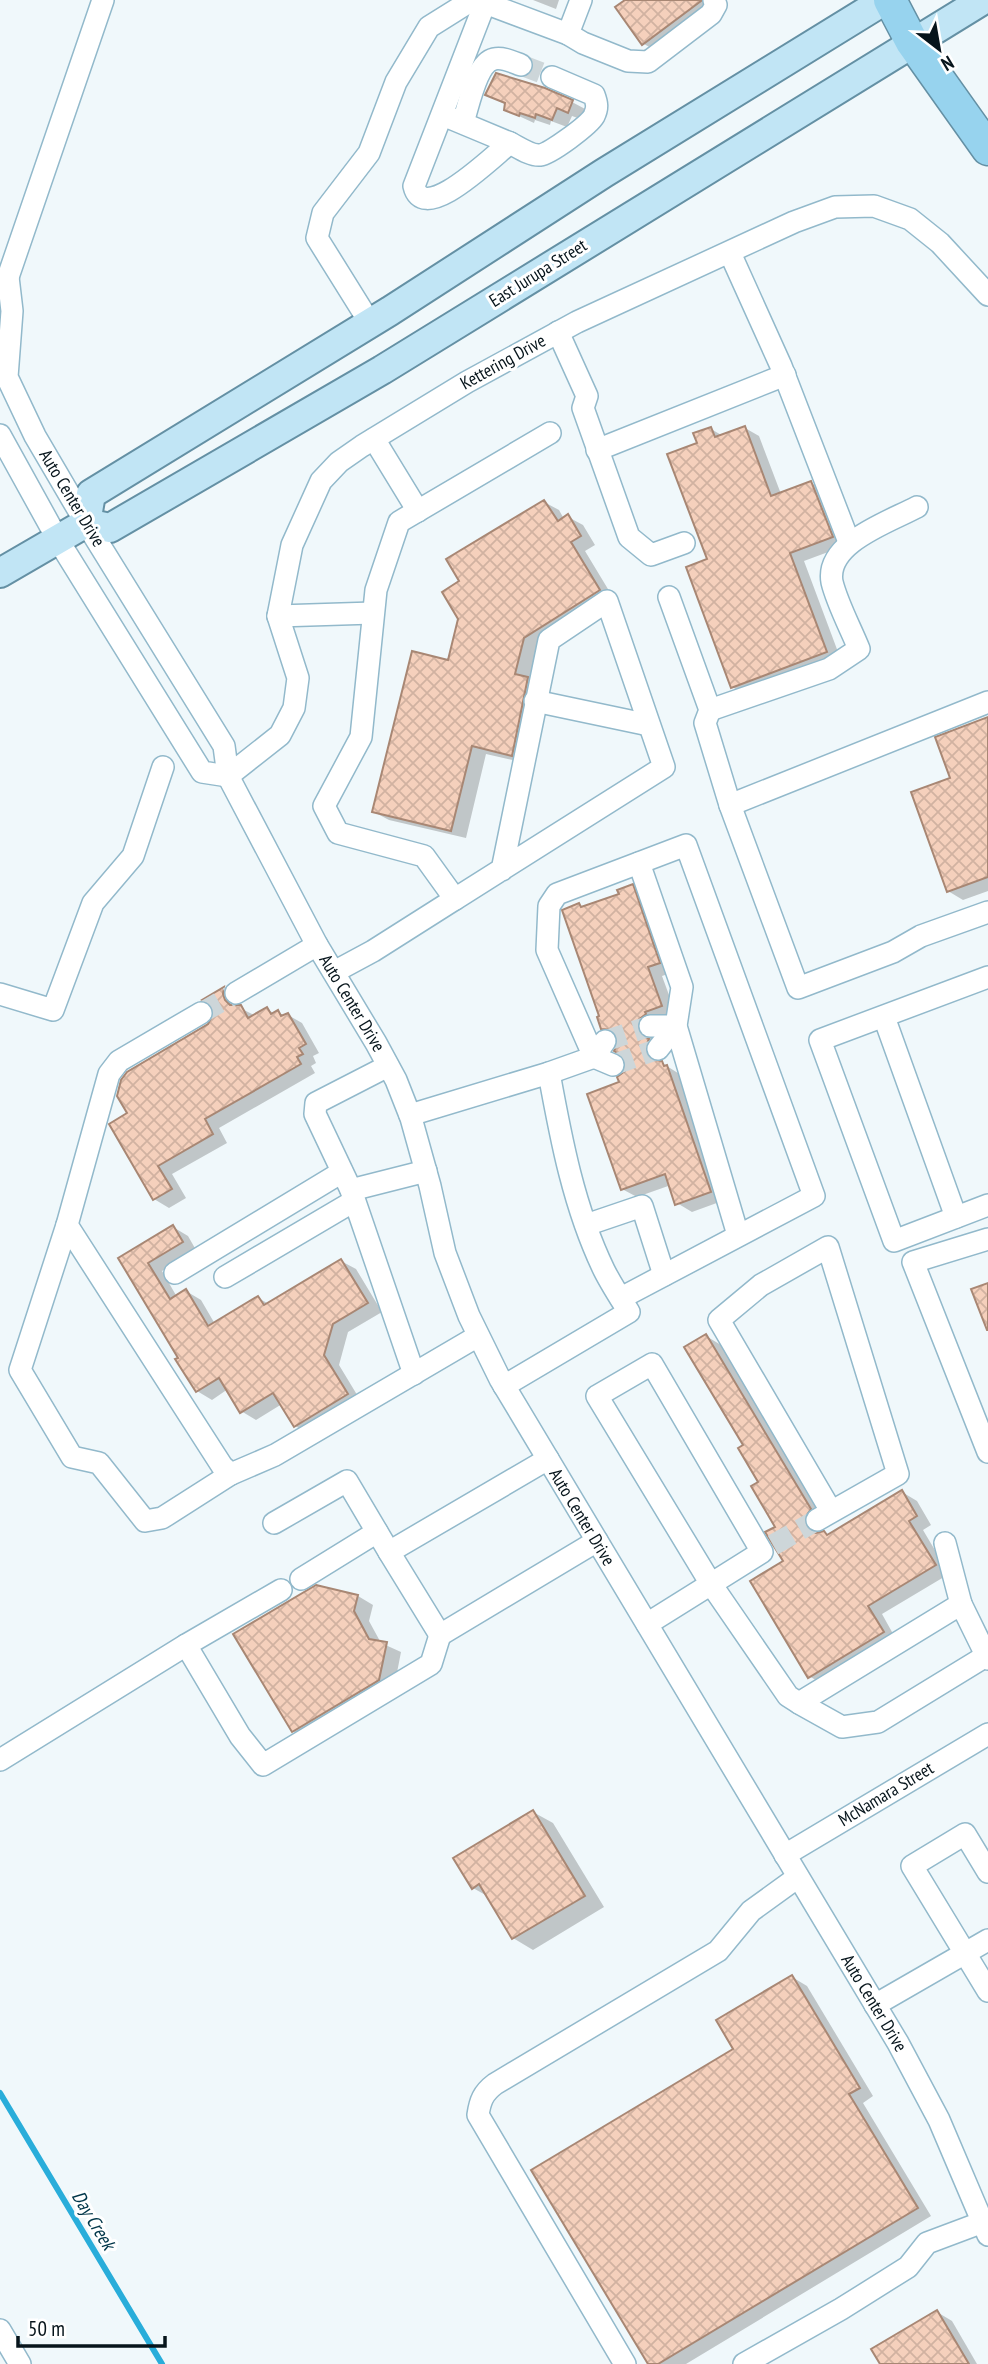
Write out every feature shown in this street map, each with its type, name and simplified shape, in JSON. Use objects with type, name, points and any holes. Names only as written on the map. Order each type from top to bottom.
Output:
[{"type":"highway","points":[[888,0],[912,42],[988,149]]},
{"type":"main road","points":[[0,573],[86,523],[91,494],[370,323],[604,173],[888,0]]},
{"type":"main road","name":"East Jurupa Street","points":[[86,523],[110,528],[358,384],[983,0]]},
{"type":"street","name":"Auto Center Drive","points":[[103,0],[3,279],[12,311],[7,377],[35,436],[86,523],[224,746],[228,776],[317,945],[388,1066],[410,1115],[445,1253],[478,1336],[504,1386],[875,2006],[981,2194],[985,2228]]},
{"type":"street","points":[[568,34],[581,0]]},
{"type":"street","points":[[370,323],[317,238],[323,213],[369,153],[396,82],[429,27],[478,1],[568,34],[628,61],[648,62],[711,14],[716,5],[714,0]]},
{"type":"street","points":[[478,1],[441,115],[414,186],[415,191],[430,200],[447,193],[510,143]]},
{"type":"street","points":[[463,122],[479,72],[485,63],[495,58],[521,65]]},
{"type":"street","points":[[441,115],[541,155],[552,150],[592,120],[597,106],[594,95],[552,77]]},
{"type":"street","name":"Kettering Drive","points":[[228,776],[280,735],[293,708],[298,678],[278,616],[292,545],[321,481],[339,462],[374,439],[467,382],[558,332],[794,222],[835,207],[874,206],[910,219],[940,243],[988,295]]},
{"type":"street","points":[[730,253],[785,375],[849,542]]},
{"type":"street","points":[[558,332],[587,396],[583,408],[629,537],[651,555],[684,543]]},
{"type":"street","points":[[597,450],[785,375]]},
{"type":"street","points":[[455,900],[424,856],[338,832],[324,806],[361,737],[376,590],[399,522],[550,433]]},
{"type":"street","name":"Auto Center Drive","points":[[0,435],[58,540],[202,772],[228,776]]},
{"type":"street","points":[[374,439],[418,511]]},
{"type":"street","points":[[709,710],[828,669],[859,649],[832,581],[834,560],[849,542],[917,507]]},
{"type":"street","points":[[669,597],[709,710],[705,723],[730,805],[798,988],[893,952],[921,936],[988,912]]},
{"type":"street","points":[[334,972],[373,951],[455,900],[664,767],[607,601],[549,640],[502,870]]},
{"type":"street","points":[[278,616],[373,612]]},
{"type":"street","points":[[535,701],[649,725]]},
{"type":"street","points":[[730,805],[988,702]]},
{"type":"street","points":[[0,994],[53,1010],[93,903],[133,856],[163,767]]},
{"type":"street","points":[[410,1115],[604,1055],[547,950],[549,906],[557,894],[686,845],[814,1196],[621,1298]]},
{"type":"street","points":[[639,863],[682,987],[676,1026],[738,1235]]},
{"type":"street","points":[[236,993],[317,945]]},
{"type":"street","points":[[988,977],[820,1041],[894,1241],[988,1205]]},
{"type":"street","points":[[201,1013],[119,1062],[109,1074],[67,1225],[20,1370],[72,1457],[99,1464],[145,1521],[162,1518],[231,1474],[275,1455],[478,1336]]},
{"type":"street","points":[[884,1017],[956,1217]]},
{"type":"street","points":[[650,1026],[676,1026]]},
{"type":"street","points":[[658,1049],[676,1026]]},
{"type":"street","points":[[388,1066],[316,1103],[314,1114],[349,1187],[414,1374]]},
{"type":"street","points":[[504,1386],[629,1312],[604,1270],[586,1225],[559,1128],[549,1073]]},
{"type":"street","points":[[175,1273],[349,1187],[426,1171]]},
{"type":"street","points":[[225,1277],[349,1187]]},
{"type":"street","points":[[586,1225],[642,1206],[664,1275]]},
{"type":"street","points":[[67,1225],[214,1454],[231,1474]]},
{"type":"street","points":[[988,1240],[913,1262],[988,1452]]},
{"type":"street","points":[[828,1247],[898,1474],[824,1516],[719,1320],[761,1285],[828,1247]]},
{"type":"street","points":[[647,1624],[711,1584],[767,1549],[652,1364],[597,1396],[711,1584],[788,1696],[799,1703],[842,1727],[878,1722],[987,1658],[961,1604],[945,1542]]},
{"type":"street","points":[[389,1552],[548,1460]]},
{"type":"street","points":[[274,1523],[347,1480],[440,1635]]},
{"type":"street","points":[[301,1579],[377,1532]]},
{"type":"street","points":[[186,1645],[240,1736],[263,1765],[431,1664],[440,1635],[597,1541]]},
{"type":"street","points":[[0,1760],[186,1645],[281,1590]]},
{"type":"street","points":[[799,1703],[961,1604]]},
{"type":"street","name":"McNamara Street","points":[[785,1855],[988,1734]]},
{"type":"street","points":[[988,1872],[965,1833],[912,1866],[988,1991]]},
{"type":"street","points":[[625,2364],[478,2115],[480,2103],[485,2091],[495,2084],[718,1951],[751,1911],[798,1877]]},
{"type":"street","points":[[875,2006],[988,1940]]},
{"type":"street","points":[[744,2364],[908,2267],[927,2243],[985,2228]]},
{"type":"street","points":[[0,2330],[20,2364]]},
{"type":"building","points":[[625,0],[701,1],[642,45],[615,7]]},
{"type":"building","points":[[496,73],[573,100],[568,113],[557,108],[552,120],[536,114],[535,118],[520,113],[519,116],[504,110],[505,103],[485,95]]},
{"type":"building","points":[[745,426],[771,496],[811,481],[833,537],[790,553],[827,652],[731,688],[686,567],[707,559],[667,454],[697,443],[693,433],[711,427],[715,437]]},
{"type":"building","points":[[544,500],[558,521],[568,514],[581,536],[571,542],[600,590],[524,638],[515,674],[528,677],[512,756],[472,746],[451,831],[372,812],[412,651],[448,660],[458,619],[442,592],[459,581],[446,559]]},
{"type":"building","points":[[988,717],[988,877],[947,892],[911,792],[950,778],[935,737]]},
{"type":"building","points":[[633,884],[660,963],[648,967],[662,1006],[645,1012],[638,1020],[637,1027],[639,1033],[649,1039],[645,1048],[649,1059],[662,1061],[664,1066],[667,1065],[711,1192],[675,1205],[665,1174],[621,1190],[587,1094],[619,1082],[617,1077],[625,1071],[626,1063],[623,1057],[614,1051],[618,1043],[616,1035],[612,1030],[601,1029],[597,1017],[599,1016],[562,910],[579,903],[581,907],[619,894],[617,890]]},
{"type":"building","points":[[224,987],[225,1000],[230,1005],[241,1005],[248,1018],[267,1007],[271,1014],[278,1010],[281,1016],[288,1013],[306,1044],[299,1048],[303,1054],[297,1057],[301,1064],[205,1119],[213,1134],[158,1166],[172,1189],[153,1200],[109,1124],[127,1113],[117,1096],[121,1080],[127,1072],[208,1024],[214,1012],[212,1006],[202,1000]]},
{"type":"building","points":[[173,1225],[183,1242],[148,1263],[170,1299],[186,1289],[208,1326],[258,1296],[264,1305],[341,1259],[368,1303],[333,1324],[324,1355],[348,1394],[294,1427],[273,1393],[240,1413],[219,1378],[196,1392],[118,1258]]},
{"type":"building","points":[[988,1283],[988,1330],[987,1330],[971,1289]]},
{"type":"building","points":[[706,1334],[811,1509],[804,1519],[810,1531],[824,1531],[827,1535],[902,1490],[917,1516],[909,1521],[936,1565],[868,1606],[884,1632],[808,1678],[750,1581],[783,1561],[765,1532],[775,1527],[751,1486],[758,1482],[738,1448],[743,1445],[684,1347]]},
{"type":"building","points":[[316,1585],[358,1595],[354,1611],[369,1639],[387,1642],[379,1680],[292,1732],[233,1634]]},
{"type":"building","points":[[533,1810],[585,1896],[512,1939],[479,1884],[472,1889],[453,1858]]},
{"type":"building","points":[[792,1975],[860,2088],[849,2094],[918,2208],[658,2364],[648,2364],[531,2170],[733,2049],[716,2020]]},
{"type":"building","points":[[937,2310],[969,2364],[880,2364],[871,2349]]},
{"type":"waterway","name":"Day Creek","points":[[0,2093],[162,2364]]},
{"type":"tunnel","points":[[521,65],[552,77]]},
{"type":"tunnel","points":[[201,1013],[236,993]]},
{"type":"tunnel","points":[[605,1041],[650,1026]]},
{"type":"tunnel","points":[[613,1065],[658,1049]]},
{"type":"tunnel","points":[[773,1545],[817,1520]]}]
